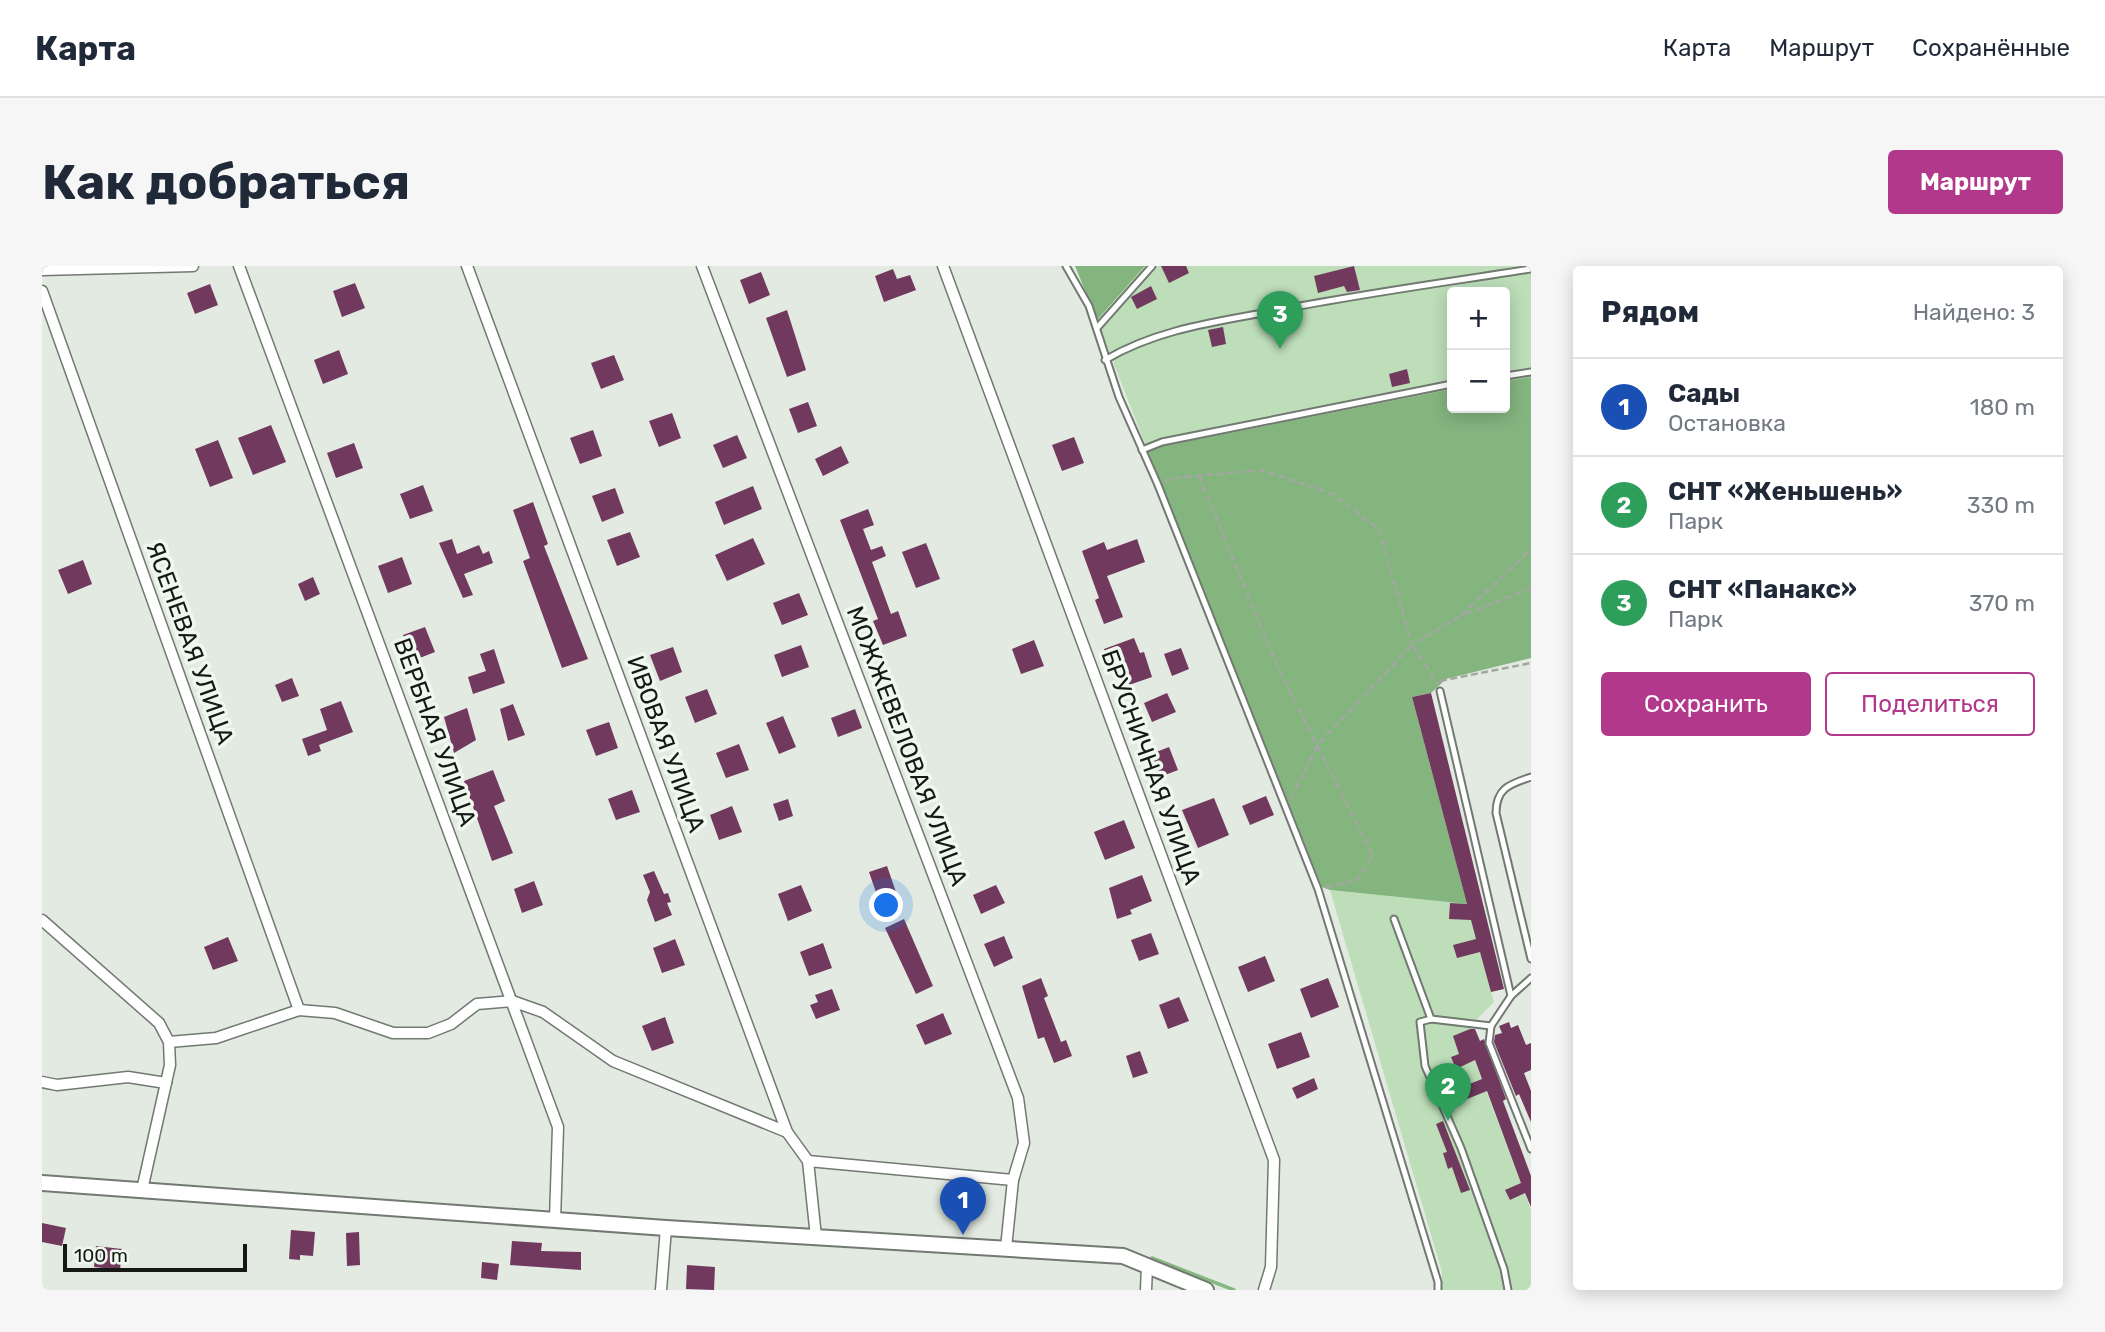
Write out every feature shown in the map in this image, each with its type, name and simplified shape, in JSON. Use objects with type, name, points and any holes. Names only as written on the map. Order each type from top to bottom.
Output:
[{"type":"street","points":[[42,270],[193,266]]},
{"type":"street","name":"ВЕРБНАЯ УЛИЦА","points":[[239,266],[558,1127],[555,1220]]},
{"type":"street","name":"ИВОВАЯ УЛИЦА","points":[[467,266],[787,1132],[808,1161],[816,1237]]},
{"type":"street","name":"МОЖЖЕВЕЛОВАЯ УЛИЦА","points":[[702,266],[1018,1098],[1024,1143],[1013,1180],[1006,1248]]},
{"type":"street","name":"БРУСНИЧНАЯ УЛИЦА","points":[[943,266],[1274,1160],[1271,1266],[1264,1290]]},
{"type":"street","name":"ЯСЕНЕВАЯ УЛИЦА","points":[[42,290],[299,1010]]},
{"type":"street","points":[[42,920],[159,1023],[169,1042],[170,1065],[142,1190]]},
{"type":"street","points":[[169,1042],[216,1038],[299,1010],[335,1013],[393,1033],[428,1033],[450,1024],[477,1004],[513,1000],[543,1012],[613,1061],[787,1132]]},
{"type":"street","points":[[42,1082],[57,1085],[128,1077],[166,1083]]},
{"type":"street","points":[[808,1161],[1013,1180]]},
{"type":"street","points":[[42,1183],[666,1228],[1123,1256],[1206,1290]]},
{"type":"street","points":[[661,1290],[666,1228]]},
{"type":"street","points":[[1146,1290],[1147,1266]]},
{"type":"lane","points":[[1066,266],[1079,284],[1097,328],[1105,360],[1158,485],[1318,890],[1434,1269],[1438,1290]]},
{"type":"lane","points":[[1097,328],[1152,266]]},
{"type":"lane","points":[[1105,360],[1149,338],[1190,327],[1343,297],[1531,269]]},
{"type":"lane","points":[[1510,375],[1531,372]]},
{"type":"lane","points":[[1142,450],[1162,442],[1447,385]]},
{"type":"lane","points":[[1440,691],[1511,996]]},
{"type":"lane","points":[[1531,777],[1509,784],[1501,791],[1496,800],[1496,813],[1531,959]]},
{"type":"lane","points":[[1394,919],[1431,1019]]},
{"type":"lane","points":[[1531,978],[1511,996],[1492,1026],[1489,1043],[1531,1149]]},
{"type":"lane","points":[[1492,1026],[1431,1019],[1420,1023],[1425,1066],[1461,1148],[1504,1269],[1508,1290]]},
{"type":"path","points":[[1158,485],[1174,478],[1262,471],[1333,494],[1379,529],[1412,645],[1437,682],[1440,691]]},
{"type":"path","points":[[1199,476],[1279,670],[1373,856],[1357,880],[1318,890]]},
{"type":"path","points":[[1464,614],[1531,549]]},
{"type":"path","points":[[1286,810],[1318,744],[1412,645],[1464,614],[1531,588]]},
{"type":"path","points":[[1437,682],[1531,663]]},
{"type":"green space","points":[[1075,266],[1145,266],[1097,320]]},
{"type":"green space","points":[[1145,266],[1531,266],[1531,377],[1510,380],[1510,287],[1447,287],[1447,390],[1147,449],[1097,320]]},
{"type":"green space","points":[[1531,377],[1531,658],[1446,679],[1431,693],[1412,697],[1467,904],[1330,890],[1322,887],[1147,449],[1447,390],[1447,413],[1510,413],[1510,380]]},
{"type":"green space","points":[[1330,890],[1467,904],[1494,1002],[1473,1023],[1474,1027],[1464,1032],[1531,1210],[1531,1290],[1442,1290],[1442,1272]]},
{"type":"building","points":[[1161,266],[1186,266],[1189,273],[1169,283]]},
{"type":"building","points":[[1354,266],[1360,290],[1347,292],[1344,286],[1318,293],[1314,276]]},
{"type":"building","points":[[893,269],[897,279],[910,275],[916,290],[884,302],[875,276]]},
{"type":"building","points":[[761,272],[770,295],[749,304],[740,280]]},
{"type":"building","points":[[355,283],[365,308],[342,317],[333,291]]},
{"type":"building","points":[[210,284],[218,305],[195,314],[187,293]]},
{"type":"building","points":[[1151,286],[1157,299],[1137,309],[1131,297]]},
{"type":"building","points":[[787,310],[806,370],[787,377],[766,318]]},
{"type":"building","points":[[1223,327],[1226,344],[1212,347],[1208,330]]},
{"type":"building","points":[[339,350],[348,374],[323,384],[314,360]]},
{"type":"building","points":[[614,355],[624,380],[601,389],[591,363]]},
{"type":"building","points":[[1407,369],[1410,383],[1392,387],[1389,374]]},
{"type":"building","points":[[808,402],[817,426],[798,433],[789,409]]},
{"type":"building","points":[[672,413],[681,438],[659,447],[649,421]]},
{"type":"building","points":[[271,425],[286,462],[253,475],[238,438]]},
{"type":"building","points":[[593,430],[602,456],[580,464],[570,438]]},
{"type":"building","points":[[737,435],[747,458],[723,468],[713,445]]},
{"type":"building","points":[[1074,437],[1084,463],[1062,471],[1052,445]]},
{"type":"building","points":[[218,440],[233,478],[210,487],[195,449]]},
{"type":"building","points":[[354,443],[363,468],[336,478],[327,453]]},
{"type":"building","points":[[841,446],[849,463],[823,476],[815,459]]},
{"type":"building","points":[[423,485],[433,511],[410,519],[400,494]]},
{"type":"building","points":[[753,486],[762,509],[724,525],[715,502]]},
{"type":"building","points":[[615,488],[624,513],[602,522],[592,496]]},
{"type":"building","points":[[533,502],[548,544],[544,546],[588,659],[562,668],[523,561],[530,558],[513,510]]},
{"type":"building","points":[[868,509],[874,525],[863,529],[871,550],[882,546],[886,556],[872,562],[891,614],[898,611],[907,636],[883,645],[873,621],[878,619],[840,520]]},
{"type":"building","points":[[630,532],[640,557],[617,566],[607,540]]},
{"type":"building","points":[[753,538],[765,564],[727,581],[715,555]]},
{"type":"building","points":[[452,539],[457,554],[479,545],[483,554],[489,551],[493,563],[464,574],[473,595],[463,598],[439,543]]},
{"type":"building","points":[[1137,539],[1145,562],[1107,576],[1123,617],[1104,624],[1095,600],[1099,598],[1082,551],[1104,542],[1107,550]]},
{"type":"building","points":[[926,543],[940,579],[916,588],[902,552]]},
{"type":"building","points":[[402,557],[412,584],[388,593],[378,566]]},
{"type":"building","points":[[83,560],[92,584],[68,594],[58,570]]},
{"type":"building","points":[[313,577],[320,594],[305,601],[298,584]]},
{"type":"building","points":[[799,593],[808,615],[782,625],[773,603]]},
{"type":"building","points":[[425,627],[435,652],[412,661],[403,635]]},
{"type":"building","points":[[1134,638],[1140,653],[1144,652],[1152,677],[1129,685],[1122,666],[1112,670],[1104,649]]},
{"type":"building","points":[[1034,640],[1044,666],[1021,674],[1012,649]]},
{"type":"building","points":[[801,645],[809,667],[782,677],[774,655]]},
{"type":"building","points":[[673,647],[682,672],[660,681],[650,655]]},
{"type":"building","points":[[1181,648],[1189,669],[1172,676],[1164,654]]},
{"type":"building","points":[[494,649],[505,683],[473,694],[468,677],[486,671],[480,654]]},
{"type":"building","points":[[292,678],[299,696],[282,702],[275,685]]},
{"type":"building","points":[[707,689],[717,714],[695,723],[685,697]]},
{"type":"building","points":[[1167,693],[1176,712],[1152,722],[1144,703]]},
{"type":"building","points":[[1431,693],[1504,989],[1491,992],[1480,952],[1457,958],[1453,945],[1476,939],[1471,920],[1449,919],[1450,903],[1467,904],[1412,697]]},
{"type":"building","points":[[341,701],[353,732],[319,745],[321,751],[308,756],[302,739],[327,730],[320,709]]},
{"type":"building","points":[[513,704],[525,735],[508,741],[500,709]]},
{"type":"building","points":[[467,708],[476,740],[454,753],[444,717]]},
{"type":"building","points":[[855,709],[862,728],[838,737],[831,718]]},
{"type":"building","points":[[783,716],[796,747],[779,754],[766,723]]},
{"type":"building","points":[[609,722],[618,748],[596,756],[586,730]]},
{"type":"building","points":[[739,744],[749,770],[726,778],[716,753]]},
{"type":"building","points":[[1169,747],[1178,770],[1160,777],[1151,754]]},
{"type":"building","points":[[493,770],[505,801],[494,806],[513,853],[492,861],[464,781]]},
{"type":"building","points":[[632,790],[640,812],[616,820],[608,799]]},
{"type":"building","points":[[1266,796],[1274,815],[1250,825],[1242,806]]},
{"type":"building","points":[[1214,798],[1229,835],[1198,848],[1182,810]]},
{"type":"building","points":[[788,799],[793,816],[779,821],[773,804]]},
{"type":"building","points":[[732,806],[742,832],[719,840],[710,815]]},
{"type":"building","points":[[1124,820],[1135,848],[1105,860],[1094,832]]},
{"type":"building","points":[[887,866],[896,892],[878,898],[869,872]]},
{"type":"building","points":[[654,871],[664,894],[668,893],[671,902],[667,903],[672,915],[655,922],[647,900],[650,892],[643,875]]},
{"type":"building","points":[[1142,875],[1152,901],[1130,910],[1132,914],[1117,919],[1109,888]]},
{"type":"building","points":[[534,881],[543,905],[522,913],[514,889]]},
{"type":"building","points":[[801,885],[812,911],[788,921],[778,894]]},
{"type":"building","points":[[996,885],[1005,903],[981,914],[973,895]]},
{"type":"building","points":[[904,919],[933,986],[916,994],[885,928]]},
{"type":"building","points":[[1151,933],[1159,954],[1139,961],[1131,940]]},
{"type":"building","points":[[1004,936],[1013,958],[994,967],[984,944]]},
{"type":"building","points":[[228,937],[238,961],[213,970],[204,947]]},
{"type":"building","points":[[675,939],[685,965],[662,973],[653,948]]},
{"type":"building","points":[[823,943],[832,968],[809,976],[800,952]]},
{"type":"building","points":[[1265,956],[1275,981],[1248,992],[1238,967]]},
{"type":"building","points":[[1041,978],[1048,996],[1044,998],[1061,1042],[1066,1040],[1072,1056],[1054,1063],[1044,1037],[1038,1039],[1022,986]]},
{"type":"building","points":[[1328,978],[1339,1007],[1311,1018],[1300,989]]},
{"type":"building","points":[[832,989],[840,1010],[816,1019],[810,1005],[818,1002],[815,995]]},
{"type":"building","points":[[1179,997],[1189,1021],[1168,1029],[1159,1005]]},
{"type":"building","points":[[943,1013],[952,1034],[925,1045],[916,1025]]},
{"type":"building","points":[[665,1017],[674,1043],[652,1051],[642,1026]]},
{"type":"building","points":[[1509,1022],[1511,1028],[1518,1025],[1526,1045],[1531,1043],[1531,1070],[1524,1073],[1531,1091],[1531,1122],[1519,1094],[1516,1096],[1494,1042],[1495,1035],[1502,1033],[1499,1026]]},
{"type":"building","points":[[1475,1029],[1480,1041],[1484,1039],[1506,1099],[1503,1101],[1531,1176],[1531,1207],[1525,1193],[1510,1200],[1505,1190],[1521,1183],[1487,1091],[1467,1099],[1462,1087],[1482,1079],[1475,1060],[1456,1069],[1451,1057],[1459,1054],[1453,1036]]},
{"type":"building","points":[[1301,1032],[1310,1057],[1277,1069],[1268,1044]]},
{"type":"building","points":[[1140,1051],[1148,1073],[1133,1078],[1126,1056]]},
{"type":"building","points":[[1314,1078],[1318,1089],[1297,1099],[1292,1088]]},
{"type":"building","points":[[1443,1121],[1470,1190],[1461,1193],[1452,1167],[1448,1169],[1443,1153],[1447,1152],[1436,1124]]},
{"type":"building","points":[[42,1223],[66,1228],[62,1246],[42,1242]]},
{"type":"building","points":[[291,1230],[315,1232],[313,1256],[300,1255],[300,1260],[289,1259]]},
{"type":"building","points":[[359,1232],[360,1265],[347,1266],[346,1233]]},
{"type":"building","points":[[512,1241],[542,1243],[541,1251],[581,1252],[581,1270],[510,1265]]},
{"type":"building","points":[[96,1246],[122,1249],[120,1270],[94,1267]]},
{"type":"building","points":[[482,1262],[499,1264],[497,1280],[481,1278]]},
{"type":"building","points":[[687,1265],[715,1267],[714,1290],[686,1289]]},
{"type":"waterway","points":[[1152,1258],[1234,1290]]},
{"type":"place","name":"СНТ «Панакс»","points":[[1280,349]]},
{"type":"place","name":"СНТ «Женьшень»","points":[[1448,1121]]},
{"type":"place","name":"Сады","points":[[963,1235]]}]
